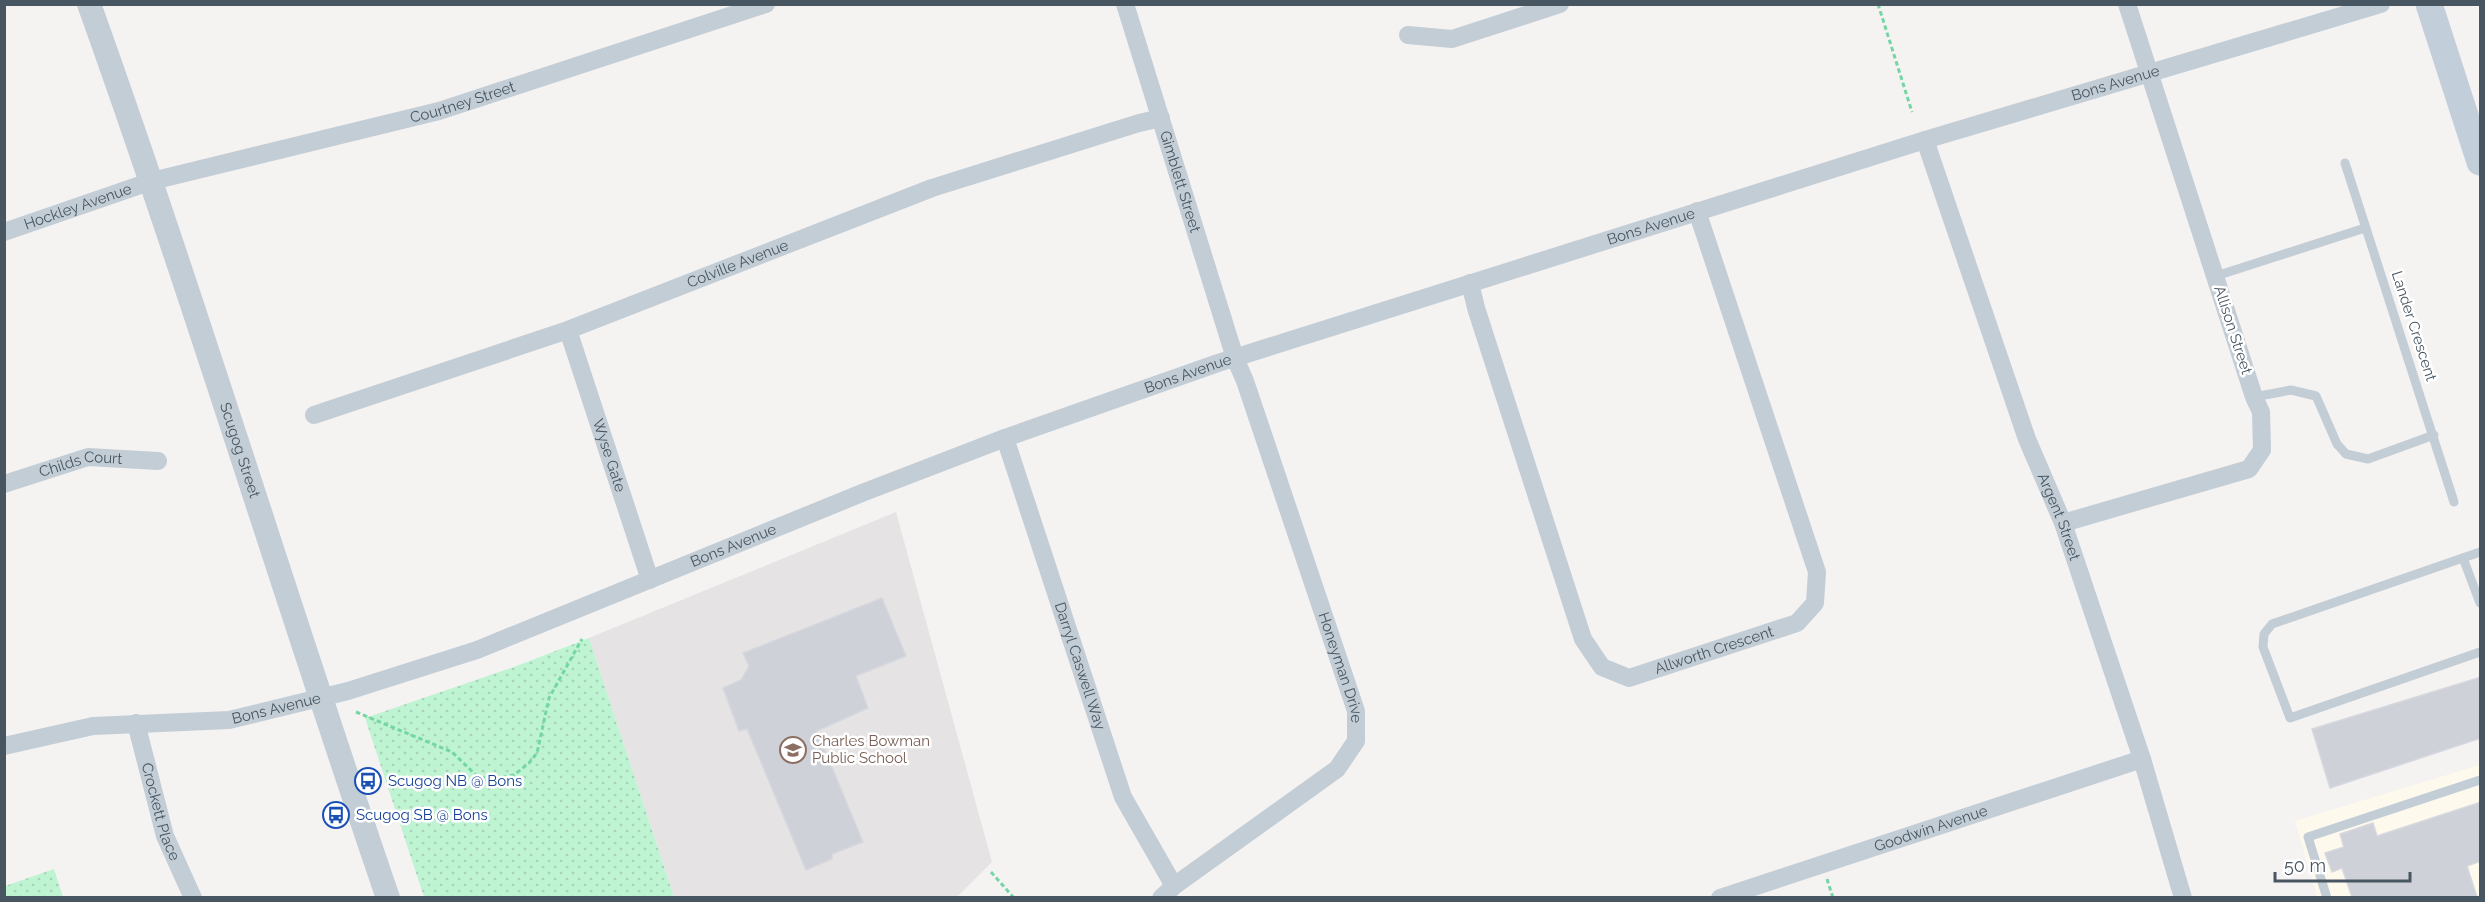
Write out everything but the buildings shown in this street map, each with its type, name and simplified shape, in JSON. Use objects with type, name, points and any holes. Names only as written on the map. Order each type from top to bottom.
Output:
[{"type":"main road","points":[[2429,4],[2481,162]]},
{"type":"street","name":"Scugog Street","points":[[89,4],[152,181],[388,897]]},
{"type":"street","name":"Courtney Street","points":[[152,181],[439,111],[766,4]]},
{"type":"street","name":"Gimblett Street","points":[[1125,4],[1235,358]]},
{"type":"street","points":[[1408,35],[1452,39],[1560,4]]},
{"type":"street","name":"Allison Street","points":[[2063,523],[2249,469],[2262,450],[2261,412],[2254,397],[2127,4]]},
{"type":"street","name":"Bons Avenue","points":[[4,746],[93,726],[229,720],[348,691],[477,650],[862,493],[1005,438],[1235,358],[1924,140],[2381,4]]},
{"type":"street","name":"Colville Avenue","points":[[314,415],[568,330],[932,188],[1161,118]]},
{"type":"street","name":"Argent Street","points":[[1924,140],[2027,439],[2063,523],[2142,759],[2184,897]]},
{"type":"street","name":"Hockley Avenue","points":[[4,232],[152,181]]},
{"type":"street","name":"Allworth Crescent","points":[[1470,283],[1476,308],[1583,639],[1602,667],[1629,678],[1797,623],[1815,603],[1817,572],[1697,211]]},
{"type":"street","name":"Wyse Gate","points":[[568,330],[650,580]]},
{"type":"street","name":"Honeyman Drive","points":[[1167,892],[1337,769],[1356,741],[1356,711],[1245,381],[1235,358]]},
{"type":"street","name":"Darryl Caswell Way","points":[[1005,438],[1123,798],[1167,892]]},
{"type":"street","name":"Childs Court","points":[[4,484],[88,457],[158,461]]},
{"type":"street","name":"Crockett Place","points":[[136,723],[165,836],[193,897]]},
{"type":"street","name":"Goodwin Avenue","points":[[1720,897],[2142,759]]},
{"type":"lane","name":"Lander Crescent","points":[[2345,163],[2454,502]]},
{"type":"lane","points":[[2216,276],[2365,228]]},
{"type":"lane","points":[[2254,397],[2291,390],[2316,396],[2337,444],[2346,454],[2368,459],[2434,435]]},
{"type":"lane","points":[[2481,552],[2272,624],[2264,634],[2263,647],[2290,718],[2481,652]]},
{"type":"lane","points":[[2463,558],[2481,603]]},
{"type":"lane","points":[[2327,897],[2307,837],[2481,780]]},
{"type":"path","points":[[1878,4],[1912,112]]},
{"type":"path","points":[[356,712],[452,752],[478,777],[494,779],[514,775],[537,753],[549,698],[582,639]]},
{"type":"path","points":[[990,872],[1014,897]]},
{"type":"path","points":[[1825,875],[1833,897]]},
{"type":"shaded area","name":"Charles Bowman Public School","points":[[896,512],[992,862],[957,897],[674,897],[589,638]]},
{"type":"shaded area","points":[[2480,765],[2480,897],[2317,897],[2295,821]]},
{"type":"green space","points":[[589,638],[674,897],[424,897],[365,718],[514,667]]},
{"type":"green space","points":[[54,869],[63,897],[5,897],[5,886]]},
{"type":"place","name":"Charles Bowman Public School","points":[[793,750]]},
{"type":"place","name":"Scugog NB @ Bons","points":[[368,781]]},
{"type":"place","name":"Scugog SB @ Bons","points":[[336,815]]}]
